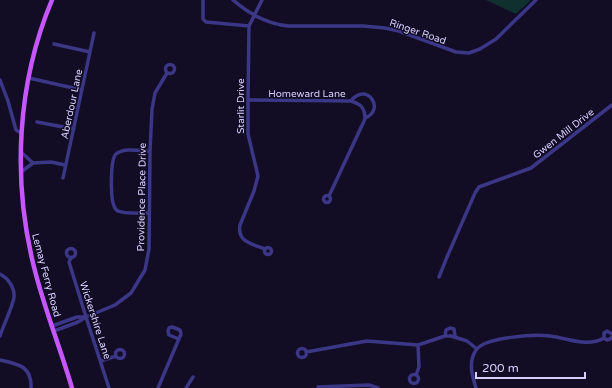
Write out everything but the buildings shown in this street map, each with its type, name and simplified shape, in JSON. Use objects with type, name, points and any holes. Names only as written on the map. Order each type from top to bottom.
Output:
[{"type":"main road","name":"Lemay Ferry Road","points":[[52,0],[41,31],[29,78],[21,134],[21,172],[23,210],[28,242],[37,279],[72,388]]},
{"type":"street","points":[[203,0],[203,22],[249,26]]},
{"type":"street","name":"Ringer Road","points":[[233,0],[254,16],[272,23],[284,25],[369,26],[385,28],[399,31],[442,48],[465,53],[480,49],[496,39],[536,0]]},
{"type":"street","name":"Starlit Drive","points":[[262,0],[249,26],[248,134],[258,176],[254,191],[240,225],[239,233],[246,242],[265,249]]},
{"type":"street","name":"Aberdour Lane","points":[[63,178],[94,33]]},
{"type":"street","points":[[54,44],[90,52]]},
{"type":"street","name":"Providence Place Drive","points":[[53,328],[78,322],[86,317],[115,305],[131,293],[145,270],[149,249],[150,152],[153,100],[167,73]]},
{"type":"street","points":[[29,78],[82,90]]},
{"type":"street","points":[[0,80],[8,101],[16,130],[21,134]]},
{"type":"street","points":[[329,196],[365,118],[370,116],[372,112],[374,103],[373,100],[366,94],[354,97],[351,101]]},
{"type":"street","name":"Homeward Lane","points":[[248,100],[351,101],[358,103],[363,108],[365,118]]},
{"type":"street","name":"Gwen Mill Drive","points":[[439,277],[450,249],[479,187],[531,168],[612,105]]},
{"type":"street","points":[[37,122],[74,129]]},
{"type":"street","points":[[149,213],[123,212],[116,209],[113,204],[112,165],[116,154],[124,151],[150,152]]},
{"type":"street","points":[[21,152],[33,163]]},
{"type":"street","points":[[21,172],[33,163],[51,162],[65,165]]},
{"type":"street","name":"Wickershire Lane","points":[[71,258],[69,262],[109,388]]},
{"type":"street","points":[[0,274],[4,276],[11,285],[14,297],[0,336]]},
{"type":"street","points":[[445,336],[446,330],[450,328],[454,329],[455,336]]},
{"type":"street","points":[[476,388],[471,363],[477,349],[493,341],[532,334],[590,343],[604,338],[608,340],[612,335],[610,331],[606,331],[603,334],[604,338]]},
{"type":"street","points":[[306,352],[367,340],[418,345],[445,336],[455,336],[467,341],[477,349]]},
{"type":"street","points":[[158,388],[178,339]]},
{"type":"street","points":[[416,374],[419,367],[418,345]]},
{"type":"street","points":[[101,361],[116,356]]},
{"type":"street","points":[[0,360],[25,368],[31,379],[31,388]]},
{"type":"street","points":[[186,388],[193,377]]},
{"type":"street","points":[[318,388],[369,385],[378,388]]},
{"type":"green space","points":[[486,0],[531,0],[516,14]]}]
